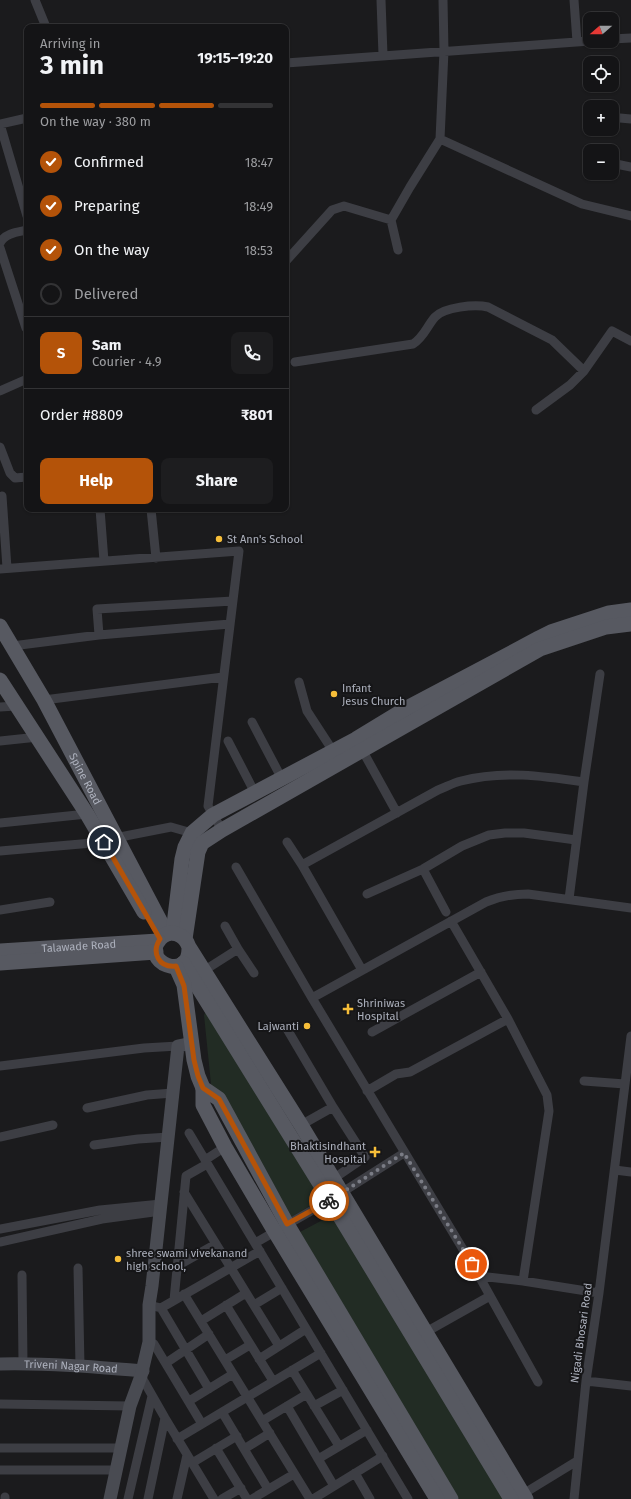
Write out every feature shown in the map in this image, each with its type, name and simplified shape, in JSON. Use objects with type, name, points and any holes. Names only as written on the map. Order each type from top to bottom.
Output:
[{"type":"main road","points":[[170,941],[188,957],[179,965],[169,967],[159,961],[170,941],[184,847],[197,838],[222,830],[360,744],[407,708],[539,638],[551,632],[609,613],[630,613]]},
{"type":"main road","name":"Spine Road","points":[[0,626],[44,700],[109,840],[138,891],[170,941]]},
{"type":"main road","name":"Spine Road","points":[[0,680],[87,814],[109,840]]},
{"type":"main road","points":[[197,838],[213,815],[333,752],[360,744]]},
{"type":"main road","points":[[170,941],[205,970],[333,1178],[336,1197],[520,1497]]},
{"type":"main road","name":"Talawade Road","points":[[0,951],[170,941]]},
{"type":"main road","name":"Talawade Road","points":[[0,963],[170,941]]},
{"type":"main road","points":[[179,965],[184,986],[185,1045],[194,1060],[203,1088],[203,1105],[225,1147],[281,1228],[451,1499]]},
{"type":"main road","points":[[179,965],[426,1332],[520,1497]]},
{"type":"main road","points":[[203,1088],[219,1099],[281,1228],[438,1499]]},
{"type":"street","points":[[35,0],[45,24]]},
{"type":"street","points":[[381,0],[382,55]]},
{"type":"street","points":[[398,250],[391,220],[440,140],[444,51],[443,0]]},
{"type":"street","points":[[574,0],[577,42]]},
{"type":"street","points":[[619,39],[631,38]]},
{"type":"street","points":[[289,63],[583,42]]},
{"type":"street","points":[[620,118],[631,119]]},
{"type":"street","points":[[24,119],[0,124],[24,206]]},
{"type":"street","points":[[440,140],[582,204],[631,216]]},
{"type":"street","points":[[619,165],[631,167]]},
{"type":"street","points":[[289,258],[332,210],[344,206],[391,220]]},
{"type":"street","points":[[0,243],[2,238],[24,231]]},
{"type":"street","points":[[0,248],[24,322]]},
{"type":"street","points":[[295,362],[413,344],[419,340],[434,318],[440,313],[447,310],[483,306],[488,307],[552,340],[584,371]]},
{"type":"street","points":[[536,410],[570,385],[584,371],[612,331],[631,341]]},
{"type":"street","points":[[0,391],[24,380]]},
{"type":"street","points":[[0,447],[10,473],[15,478],[24,477]]},
{"type":"street","points":[[2,496],[4,569],[239,551],[208,806],[222,830]]},
{"type":"street","points":[[100,512],[104,561]]},
{"type":"street","points":[[151,512],[156,558]]},
{"type":"street","points":[[99,635],[97,609],[233,601]]},
{"type":"street","points":[[12,646],[99,635],[230,624]]},
{"type":"street","points":[[569,899],[600,674]]},
{"type":"street","points":[[44,700],[223,677]]},
{"type":"street","points":[[299,682],[307,711],[333,752]]},
{"type":"street","points":[[0,707],[16,706]]},
{"type":"street","points":[[252,722],[282,779]]},
{"type":"street","points":[[0,741],[38,737]]},
{"type":"street","points":[[228,741],[255,793]]},
{"type":"street","points":[[360,744],[398,813]]},
{"type":"street","points":[[302,865],[438,790],[460,781],[499,774],[527,774],[584,782]]},
{"type":"street","points":[[0,824],[87,814]]},
{"type":"street","points":[[0,851],[109,840],[171,827],[197,838]]},
{"type":"street","points":[[367,894],[423,869],[462,846],[489,835],[524,833],[576,840]]},
{"type":"street","points":[[287,842],[302,865],[362,970]]},
{"type":"street","points":[[236,867],[404,1153],[479,1276],[538,1382]]},
{"type":"street","points":[[423,869],[446,912]]},
{"type":"street","points":[[312,998],[486,902],[511,894],[528,894],[631,908]]},
{"type":"street","points":[[0,910],[50,902]]},
{"type":"street","points":[[451,921],[508,1019],[549,1103],[523,1281]]},
{"type":"street","points":[[225,926],[254,973]]},
{"type":"street","points":[[205,970],[238,949]]},
{"type":"street","points":[[372,1032],[481,972]]},
{"type":"street","points":[[368,1091],[396,1074],[410,1072],[508,1019]]},
{"type":"street","points":[[287,1029],[333,1107],[365,1157],[333,1178]]},
{"type":"street","name":"Nigadi Bhosari Road","points":[[574,1499],[586,1381],[599,1293],[631,1036]]},
{"type":"street","points":[[0,1066],[185,1045],[173,1093],[152,1286],[155,1307],[142,1374],[130,1406],[110,1499]]},
{"type":"street","points":[[584,1081],[625,1084]]},
{"type":"street","points":[[87,1108],[147,1095],[173,1093]]},
{"type":"street","points":[[301,1125],[333,1107]]},
{"type":"street","points":[[0,1137],[53,1125]]},
{"type":"street","points":[[189,1133],[408,1499]]},
{"type":"street","points":[[94,1145],[138,1139],[169,1137]]},
{"type":"street","points":[[174,1300],[186,1176],[225,1147]]},
{"type":"street","points":[[255,1243],[336,1197],[404,1153]]},
{"type":"street","points":[[615,1170],[631,1172]]},
{"type":"street","points":[[184,1192],[279,1346]]},
{"type":"street","points":[[0,1229],[100,1210],[161,1207]]},
{"type":"street","points":[[0,1242],[161,1207]]},
{"type":"street","points":[[177,1266],[216,1244]]},
{"type":"street","points":[[155,1307],[174,1300],[260,1251]]},
{"type":"street","points":[[78,1268],[80,1366]]},
{"type":"street","points":[[22,1275],[23,1363]]},
{"type":"street","points":[[479,1276],[523,1281],[599,1293]]},
{"type":"street","points":[[254,1305],[282,1288]]},
{"type":"street","points":[[200,1321],[246,1293]]},
{"type":"street","points":[[184,1294],[294,1474],[315,1498],[383,1456]]},
{"type":"street","points":[[426,1332],[490,1296]]},
{"type":"street","points":[[226,1305],[273,1381]]},
{"type":"street","points":[[155,1307],[185,1350],[209,1389]]},
{"type":"street","points":[[259,1358],[306,1329]]},
{"type":"street","points":[[166,1363],[209,1334]]},
{"type":"street","points":[[149,1342],[154,1344],[202,1424]]},
{"type":"street","points":[[225,1360],[250,1345]]},
{"type":"street","points":[[177,1439],[321,1353]]},
{"type":"street","name":"Triveni Nagar Road","points":[[0,1364],[23,1363],[80,1366],[142,1374]]},
{"type":"street","points":[[292,1370],[339,1446]]},
{"type":"street","points":[[142,1374],[152,1396],[214,1499]]},
{"type":"street","points":[[189,1401],[233,1374]]},
{"type":"street","points":[[586,1381],[631,1386]]},
{"type":"street","points":[[314,1406],[343,1390]]},
{"type":"street","points":[[262,1421],[307,1394]]},
{"type":"street","points":[[128,1499],[152,1396]]},
{"type":"street","points":[[0,1404],[130,1406]]},
{"type":"street","points":[[287,1406],[334,1486]]},
{"type":"street","points":[[222,1412],[268,1489]]},
{"type":"street","points":[[149,1499],[165,1418]]},
{"type":"street","points":[[318,1459],[367,1430]]},
{"type":"street","points":[[244,1449],[270,1433]]},
{"type":"street","points":[[177,1499],[190,1459],[216,1448],[237,1436]]},
{"type":"street","points":[[0,1448],[120,1448]]},
{"type":"street","points":[[216,1448],[248,1499]]},
{"type":"street","points":[[520,1497],[577,1461]]},
{"type":"street","points":[[0,1470],[116,1470]]},
{"type":"street","points":[[252,1499],[294,1474]]},
{"type":"street","points":[[355,1474],[370,1499]]},
{"type":"street","points":[[222,1499],[241,1488]]},
{"type":"shaded area","points":[[207,1009],[323,1198],[290,1218],[211,1084],[204,1015]]},
{"type":"shaded area","points":[[332,1215],[506,1499],[459,1499],[300,1232]]},
{"type":"way so far","points":[[329,1201],[404,1153],[472,1264]]},
{"type":"place","name":"St Ann's School","points":[[219,539]]},
{"type":"place","name":"Infant Jesus Church","points":[[334,694]]},
{"type":"place","name":"Shriniwas Hospital","points":[[348,1009]]},
{"type":"place","name":"Lajwanti","points":[[307,1026]]},
{"type":"place","name":"Bhaktisindhant Hospital","points":[[375,1152]]},
{"type":"place","name":"shree swami vivekanand high school,","points":[[118,1259]]},
{"type":"route","points":[[104,842],[160,939],[156,950],[156,955],[159,961],[169,967],[176,966],[184,986],[188,1005],[194,1060],[203,1088],[219,1099],[287,1224],[329,1201]]}]
